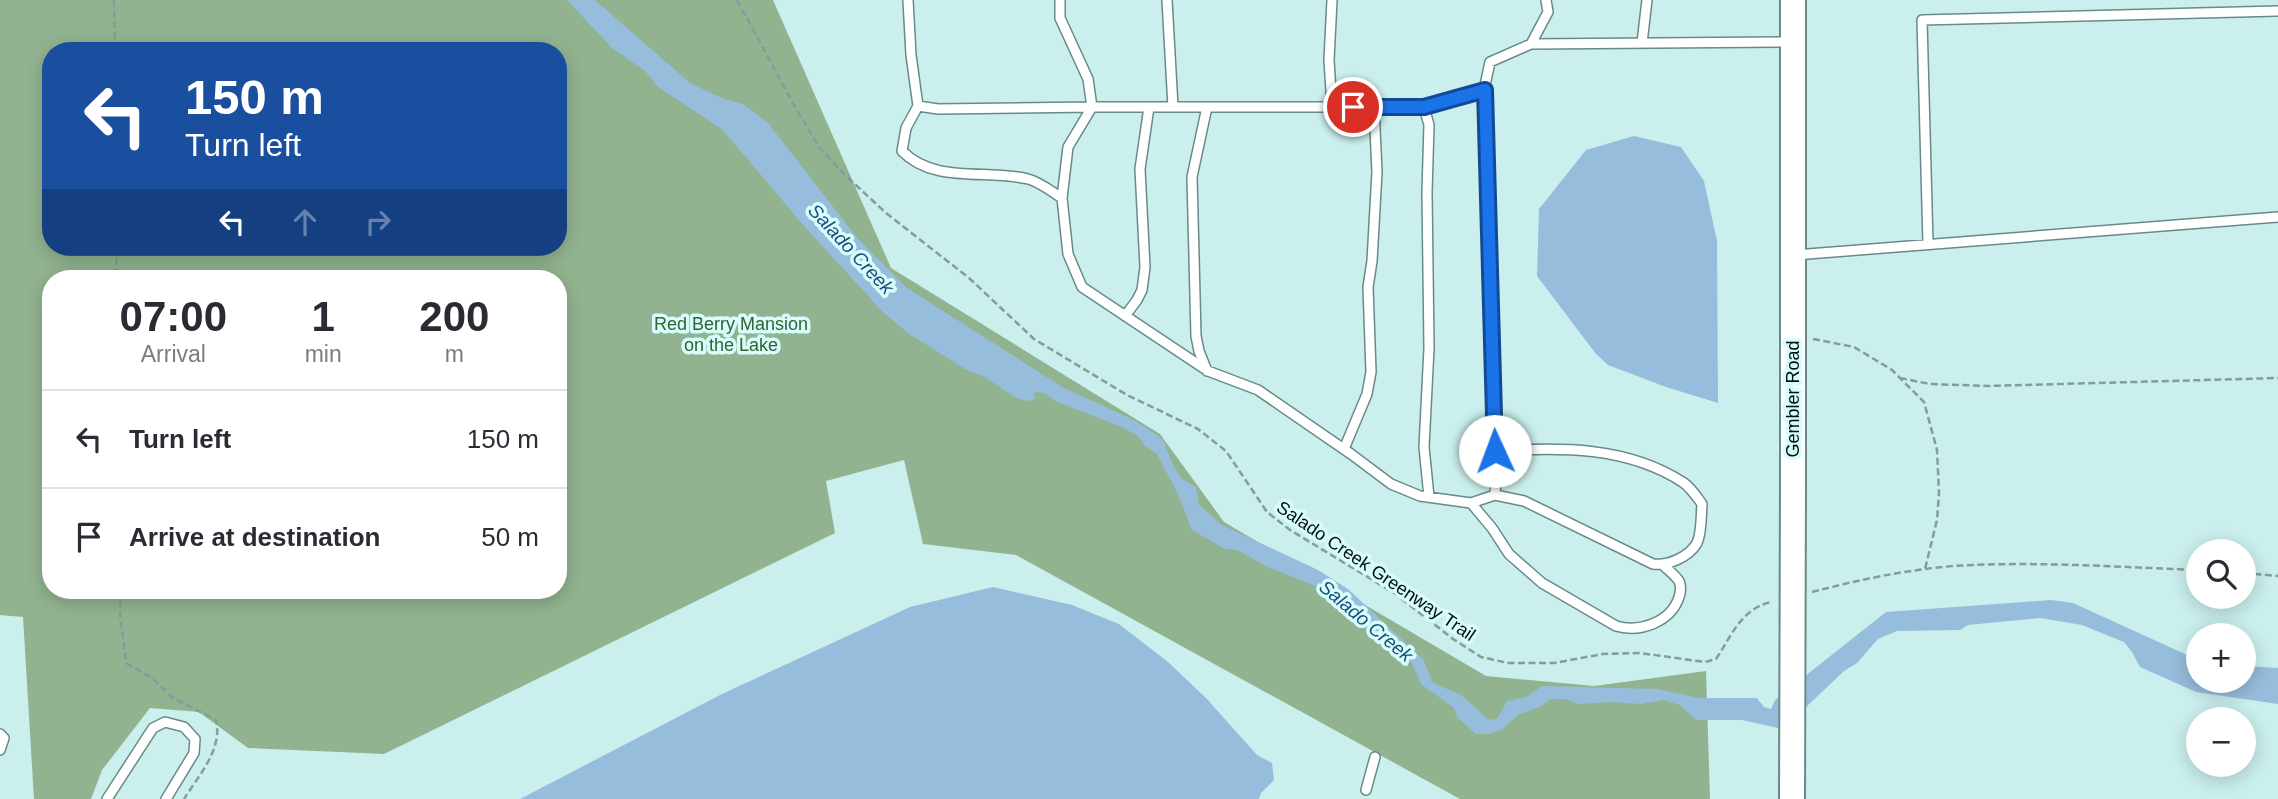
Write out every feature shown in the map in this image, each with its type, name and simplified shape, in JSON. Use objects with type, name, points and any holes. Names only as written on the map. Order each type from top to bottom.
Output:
[{"type":"main road","name":"Gembler Road","points":[[1793,0],[1793,799]]},
{"type":"lane","points":[[908,0],[911,55],[918,106],[906,128],[902,151],[909,158],[933,170],[1030,179],[1062,198]]},
{"type":"lane","points":[[1060,0],[1060,18],[1088,79],[1092,107],[1068,147],[1062,198],[1068,254],[1082,287],[1208,371],[1258,390],[1391,484],[1420,496],[1471,503],[1495,495],[1524,501],[1653,564],[1663,565],[1683,557],[1697,543],[1702,503],[1686,484],[1635,458],[1594,451],[1543,448],[1495,451]]},
{"type":"lane","points":[[1167,0],[1174,107]]},
{"type":"lane","points":[[1332,0],[1329,60],[1332,107]]},
{"type":"lane","points":[[1531,44],[1548,12],[1546,0]]},
{"type":"lane","points":[[1642,43],[1647,0]]},
{"type":"lane","points":[[1928,244],[1922,20],[2278,11]]},
{"type":"lane","points":[[1495,495],[1485,90],[1490,62],[1531,44],[1793,41]]},
{"type":"lane","points":[[918,106],[938,109],[1424,107],[1485,90]]},
{"type":"lane","points":[[1125,316],[1138,300],[1142,290],[1144,255],[1140,169],[1149,107]]},
{"type":"lane","points":[[1207,107],[1192,177],[1196,336],[1208,371]]},
{"type":"lane","points":[[1344,450],[1367,394],[1371,372],[1368,288],[1377,172],[1374,107]]},
{"type":"lane","points":[[1424,107],[1429,125],[1429,348],[1424,447],[1429,497]]},
{"type":"lane","points":[[1793,255],[2278,217]]},
{"type":"lane","points":[[1471,503],[1492,528],[1508,554],[1542,583],[1616,626],[1628,629],[1649,625],[1667,616],[1675,607],[1681,593],[1679,581],[1663,565]]},
{"type":"lane","points":[[107,799],[153,728],[165,722],[184,727],[195,739],[194,753],[166,799]]},
{"type":"lane","points":[[0,734],[4,738],[0,750]]},
{"type":"lane","points":[[1366,790],[1375,757]]},
{"type":"path","points":[[114,0],[115,42]]},
{"type":"path","name":"Salado Creek Greenway Trail","points":[[737,0],[819,147],[886,213],[969,278],[1034,339],[1127,395],[1198,429],[1226,451],[1267,512],[1290,530],[1394,593],[1481,657],[1508,663],[1554,663],[1603,654],[1640,653],[1705,662],[1716,659],[1737,623]]},
{"type":"path","points":[[1793,335],[1854,347],[1892,370],[1924,402],[1937,450],[1939,493],[1937,520],[1924,570]]},
{"type":"path","points":[[1900,378],[1930,384],[1988,386],[2278,378]]},
{"type":"path","points":[[1869,578],[1952,566],[2186,570]]},
{"type":"path","points":[[2256,574],[2278,576]]},
{"type":"path","points":[[121,599],[126,663],[152,678],[173,698],[216,720],[219,732],[217,745],[184,799]]},
{"type":"green space","name":"Red Berry Mansion on the Lake","points":[[0,0],[773,0],[891,268],[1160,434],[1224,522],[1486,676],[1594,686],[1706,671],[1710,799],[1460,799],[1016,555],[923,544],[904,460],[826,481],[835,533],[384,754],[248,748],[199,712],[150,708],[102,770],[91,799],[34,799],[23,617],[0,615]]},
{"type":"water","name":"Salado Creek","points":[[567,0],[595,0],[690,83],[724,99],[743,104],[768,123],[858,239],[907,288],[1064,388],[1136,421],[1154,433],[1163,440],[1182,479],[1196,487],[1199,505],[1222,525],[1318,570],[1348,589],[1423,659],[1433,683],[1461,695],[1489,720],[1497,719],[1507,701],[1526,697],[1542,686],[1658,689],[1698,698],[1757,698],[1764,707],[1771,709],[1775,700],[1886,612],[2051,600],[2073,603],[2186,655],[2186,688],[2140,667],[2124,642],[2082,625],[2040,618],[1968,625],[1960,630],[1897,631],[1878,639],[1857,663],[1844,671],[1786,726],[1778,728],[1742,720],[1696,720],[1680,705],[1663,700],[1641,704],[1578,704],[1566,699],[1550,699],[1540,707],[1519,714],[1503,729],[1489,734],[1476,734],[1457,717],[1454,708],[1421,684],[1412,663],[1386,650],[1349,607],[1328,591],[1268,567],[1237,550],[1225,549],[1192,530],[1178,494],[1157,454],[1145,446],[1138,436],[1055,401],[1044,393],[1036,392],[1033,394],[1036,399],[1028,401],[1016,398],[908,333],[882,311],[804,226],[723,130],[658,87],[645,71],[612,48]]},
{"type":"water","points":[[1634,136],[1681,147],[1704,181],[1717,241],[1718,403],[1608,365],[1596,354],[1537,276],[1539,209],[1586,150]]},
{"type":"water","points":[[993,587],[1072,605],[1119,624],[1168,662],[1206,698],[1257,755],[1272,763],[1274,780],[1261,793],[1259,799],[520,799],[722,694],[910,607]]},
{"type":"water","points":[[2256,667],[2278,668],[2278,704],[2203,693],[2256,693]]},
{"type":"route","points":[[1353,107],[1424,107],[1485,90],[1495,451]]}]
